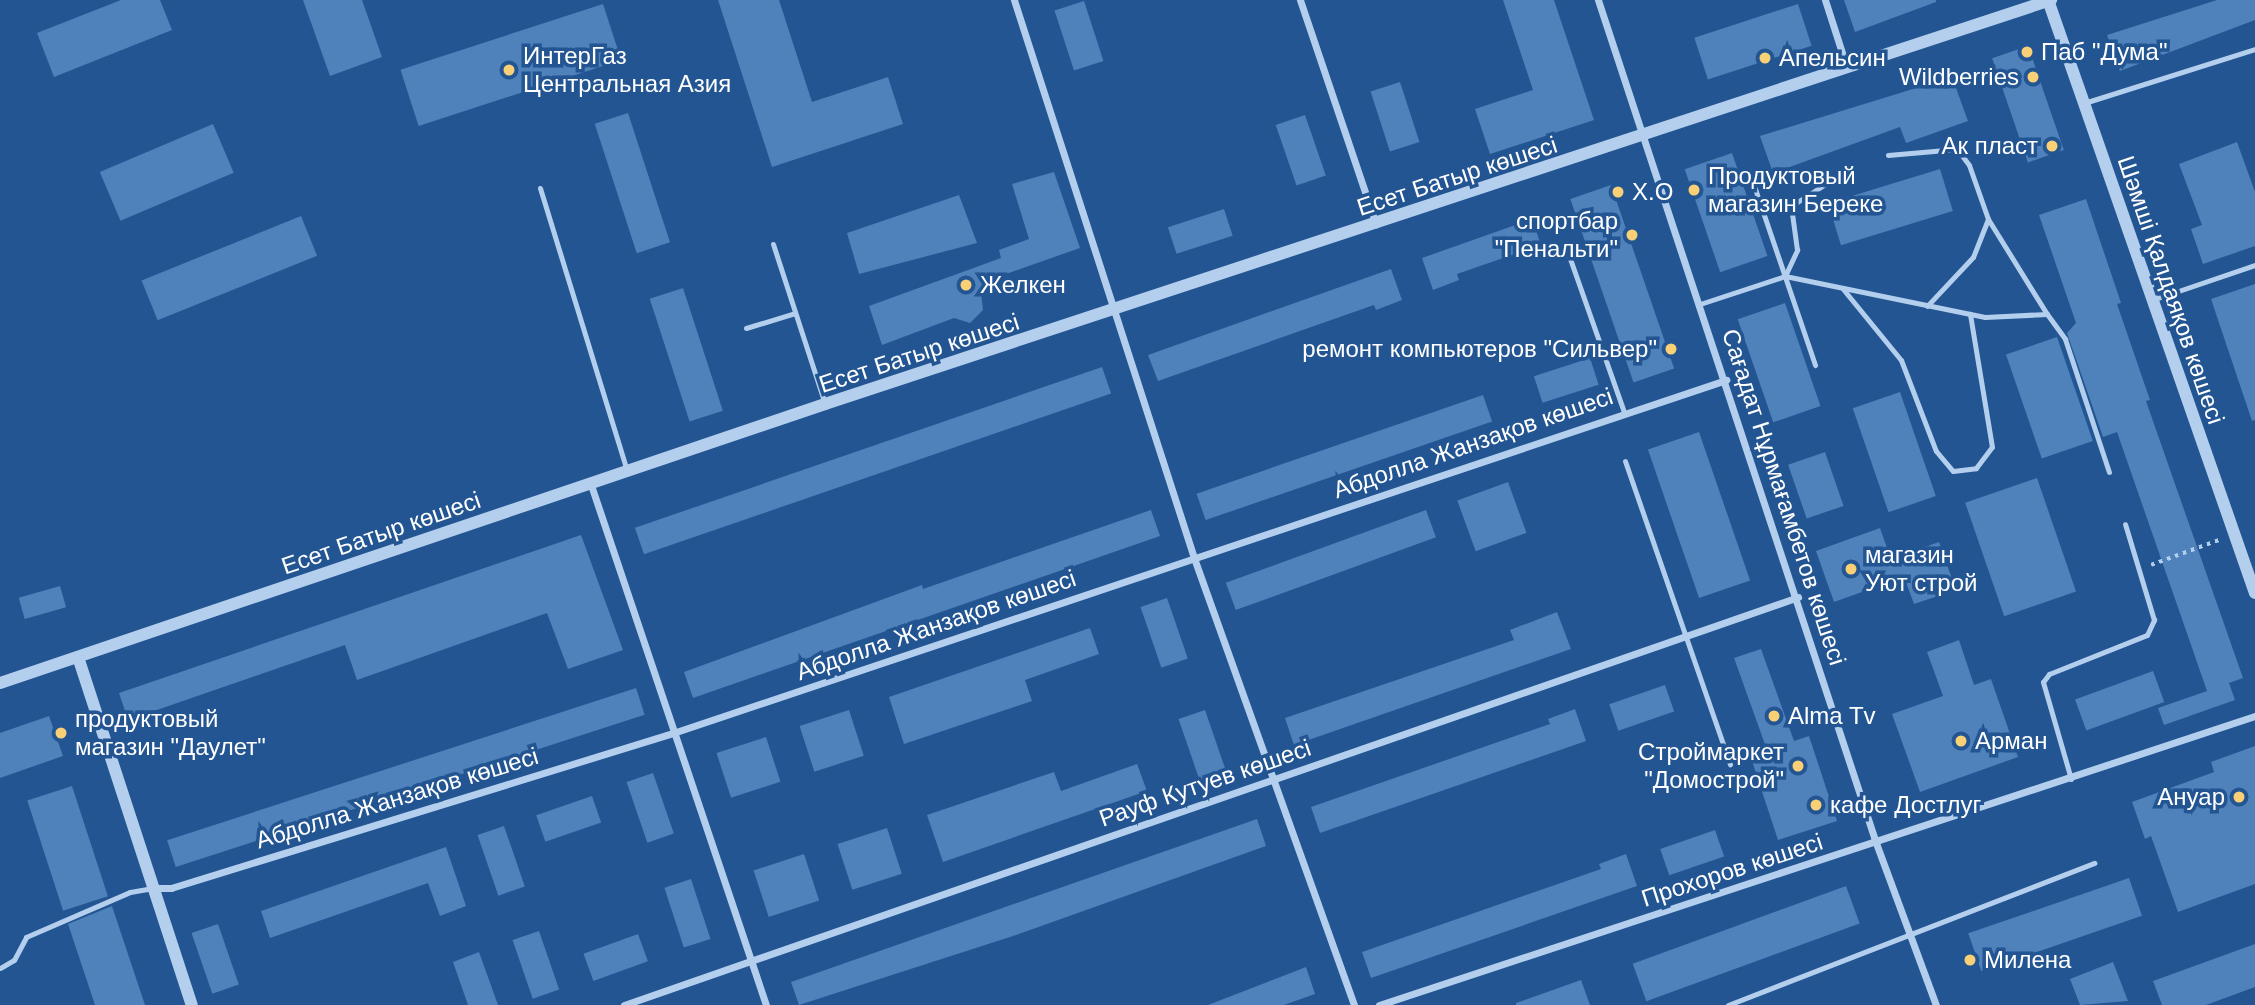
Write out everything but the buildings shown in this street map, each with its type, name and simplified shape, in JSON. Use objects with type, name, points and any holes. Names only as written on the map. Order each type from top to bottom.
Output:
[{"type":"street","points":[[1014,0],[1194,558],[1354,1005]]},
{"type":"street","points":[[1300,0],[1377,225]]},
{"type":"street","name":"Сағадат Нұрмағамбетов көшесі","points":[[1598,0],[1798,597],[1876,843],[1913,936],[1936,1005]]},
{"type":"street","points":[[1825,0],[1847,68]]},
{"type":"street","name":"Есет Батыр көшесі","points":[[0,683],[628,474],[825,404],[1377,225],[2049,0]]},
{"type":"street","name":"Шәмші Қалдаяқов көшесі","points":[[2049,0],[2255,592]]},
{"type":"street","name":"Абдолла Жанзақов көшесі","points":[[154,888],[171,888],[673,733],[1726,380]]},
{"type":"street","points":[[591,485],[766,1005]]},
{"type":"street","name":"Рауф Кутуев көшесі","points":[[624,1005],[1798,597]]},
{"type":"street","points":[[78,657],[192,1005]]},
{"type":"street","name":"Прохоров көшесі","points":[[1379,1005],[2071,779],[2255,716]]},
{"type":"lane","points":[[2084,103],[2255,50]]},
{"type":"lane","points":[[1888,155],[1957,149],[1969,165],[1988,219],[2065,339],[2109,472]]},
{"type":"lane","points":[[1785,276],[1797,250],[1791,206],[1852,167]]},
{"type":"lane","points":[[1749,171],[1815,365]]},
{"type":"lane","points":[[540,188],[628,474]]},
{"type":"lane","points":[[1927,306],[1973,257],[1988,219]]},
{"type":"lane","points":[[773,244],[825,404]]},
{"type":"lane","points":[[1568,253],[1624,412]]},
{"type":"lane","points":[[2152,299],[2255,265]]},
{"type":"lane","points":[[1700,304],[1785,276],[1970,314],[2047,314]]},
{"type":"lane","points":[[1843,289],[1901,360],[1936,451],[1953,471],[1976,468],[1992,447],[1970,314]]},
{"type":"lane","points":[[746,328],[795,313]]},
{"type":"lane","points":[[1625,461],[1682,637],[1730,764]]},
{"type":"lane","points":[[2071,779],[2043,682],[2049,674],[2147,635],[2154,620],[2125,524]]},
{"type":"lane","points":[[1728,1005],[1913,936],[2094,863]]},
{"type":"lane","points":[[0,968],[14,960],[26,937],[130,892],[154,888]]},
{"type":"path","points":[[2139,569],[2235,535]]},
{"type":"place","name":"Паб \"Дума\"","points":[[2027,52]]},
{"type":"place","name":"Апельсин","points":[[1765,58]]},
{"type":"place","name":"ИнтерГаз Центральная Азия","points":[[509,70]]},
{"type":"place","name":"Wildberries","points":[[2033,77]]},
{"type":"place","name":"Ак пласт","points":[[2052,146]]},
{"type":"place","name":"Продуктовый магазин Береке","points":[[1694,190]]},
{"type":"place","name":"X.O","points":[[1618,192]]},
{"type":"place","name":"спортбар \"Пенальти\"","points":[[1632,235]]},
{"type":"place","name":"Желкен","points":[[966,285]]},
{"type":"place","name":"ремонт компьютеров \"Сильвер\"","points":[[1671,349]]},
{"type":"place","name":"магазин Уют строй","points":[[1851,569]]},
{"type":"place","name":"Alma Tv","points":[[1774,716]]},
{"type":"place","name":"продуктовый магазин \"Даулет\"","points":[[61,733]]},
{"type":"place","name":"Арман","points":[[1961,741]]},
{"type":"place","name":"Строймаркет \"Домострой\"","points":[[1798,766]]},
{"type":"place","name":"Ануар","points":[[2239,797]]},
{"type":"place","name":"кафе Достлуг","points":[[1816,805]]},
{"type":"place","name":"Милена","points":[[1970,960]]}]
